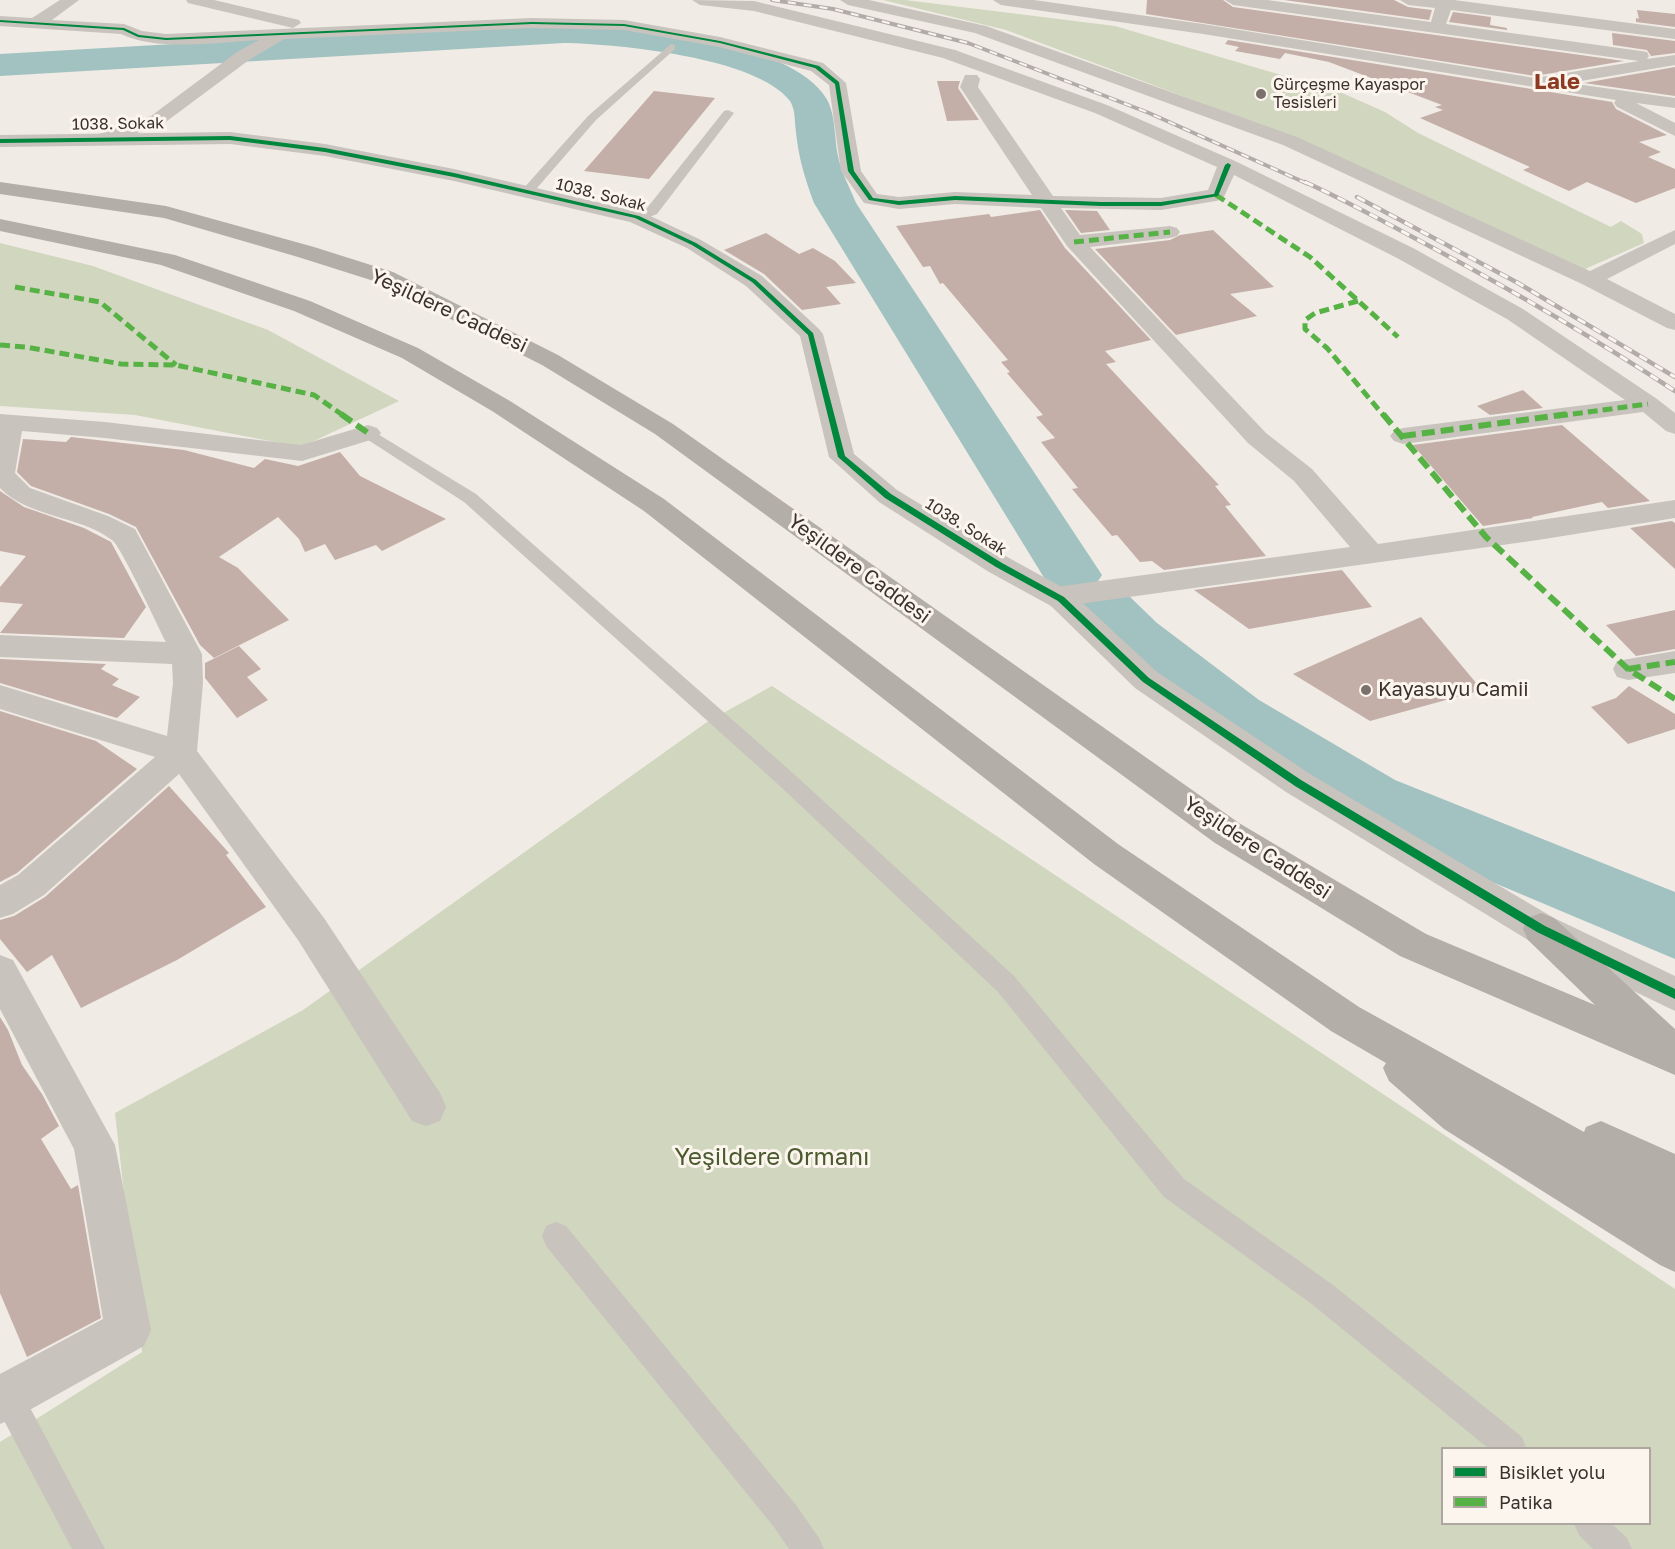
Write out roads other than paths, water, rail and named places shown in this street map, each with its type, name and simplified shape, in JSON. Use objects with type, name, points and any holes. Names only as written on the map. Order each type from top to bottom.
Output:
[{"type":"highway","name":"Yeşildere Caddesi","points":[[0,188],[166,212],[306,252],[386,277],[508,338],[550,360],[664,429],[1227,833],[1413,945],[1675,1056]]},
{"type":"highway","points":[[0,225],[54,234],[167,260],[302,306],[410,353],[501,406],[654,505],[1106,854],[1345,1018],[1675,1206]]},
{"type":"highway","points":[[1541,929],[1675,1056]]},
{"type":"highway","points":[[1345,1018],[1675,1176]]},
{"type":"highway","points":[[1345,1018],[1458,1115],[1675,1250]]},
{"type":"street","points":[[36,24],[71,0]]},
{"type":"street","points":[[194,0],[273,17],[285,27]]},
{"type":"street","points":[[700,0],[754,6],[949,54],[1101,108],[1228,165],[1405,253],[1515,314],[1648,404],[1675,426]]},
{"type":"street","points":[[848,0],[980,29],[1042,49],[1290,141],[1590,279],[1675,323]]},
{"type":"street","points":[[1001,0],[1213,13],[1535,83],[1675,103]]},
{"type":"street","points":[[1233,0],[1675,60]]},
{"type":"street","points":[[1408,0],[1445,2],[1675,34]]},
{"type":"street","points":[[1437,28],[1445,2]]},
{"type":"street","points":[[0,21],[124,29],[149,38],[442,12]]},
{"type":"street","points":[[106,138],[157,120],[285,27],[532,23],[624,26],[720,42],[817,67],[837,83],[851,171],[871,199],[899,203],[955,198],[1161,204],[1216,195],[1228,165]]},
{"type":"street","points":[[1535,83],[1675,60]]},
{"type":"street","points":[[971,79],[969,87],[979,103],[1049,202],[1074,242],[1257,438],[1303,475],[1371,554]]},
{"type":"street","points":[[1599,91],[1675,130]]},
{"type":"street","name":"1038. Sokak","points":[[0,141],[230,138],[325,150],[454,175],[637,217],[694,244],[754,281],[812,334],[842,457],[888,496],[999,565],[1061,599],[1146,680],[1298,783],[1541,929],[1675,993]]},
{"type":"street","points":[[1074,242],[1170,232]]},
{"type":"street","points":[[1590,279],[1675,236]]},
{"type":"street","points":[[1402,436],[1648,404]]},
{"type":"street","points":[[0,903],[31,885],[181,753],[188,683],[187,654],[125,535],[98,522],[11,495],[2,475],[5,423],[105,430],[302,453],[368,433]]},
{"type":"street","points":[[1061,599],[1063,596],[1675,509]]},
{"type":"street","points":[[0,669],[11,646],[187,654]]},
{"type":"street","points":[[1629,669],[1675,662]]},
{"type":"street","points":[[0,698],[181,753],[311,929],[426,1107]]},
{"type":"street","points":[[0,972],[94,1145],[128,1330],[2,1391]]},
{"type":"lane","points":[[527,192],[592,118],[672,47]]},
{"type":"lane","points":[[637,217],[652,211],[728,113]]},
{"type":"lane","points":[[368,433],[470,498],[788,780],[1006,984],[1174,1188],[1323,1295],[1509,1447]]},
{"type":"lane","points":[[556,1236],[785,1516],[808,1549]]},
{"type":"lane","points":[[2,1391],[88,1549]]},
{"type":"lane","points":[[1591,1525],[1616,1549]]},
{"type":"waterway","points":[[0,65],[521,34],[573,33],[674,44],[739,59],[768,70],[792,82],[808,98],[813,111],[820,164],[835,203],[1072,575]]},
{"type":"waterway","points":[[1106,610],[1135,639],[1236,718],[1370,800],[1675,926]]},
{"type":"railway","points":[[772,0],[833,9],[968,43],[1149,113],[1308,184]]},
{"type":"railway","points":[[1305,182],[1370,214],[1496,283],[1586,335],[1675,391]]},
{"type":"railway","points":[[1357,197],[1518,283],[1675,377]]},
{"type":"place","name":"Gürçeşme Kayaspor Tesisleri","points":[[1261,94]]},
{"type":"place","name":"Kayasuyu Camii","points":[[1366,690]]},
{"type":"district","name":"Lale","points":[[1557,82]]},
{"type":"park label","name":"Yeşildere Ormanı","points":[[772,1157]]}]
